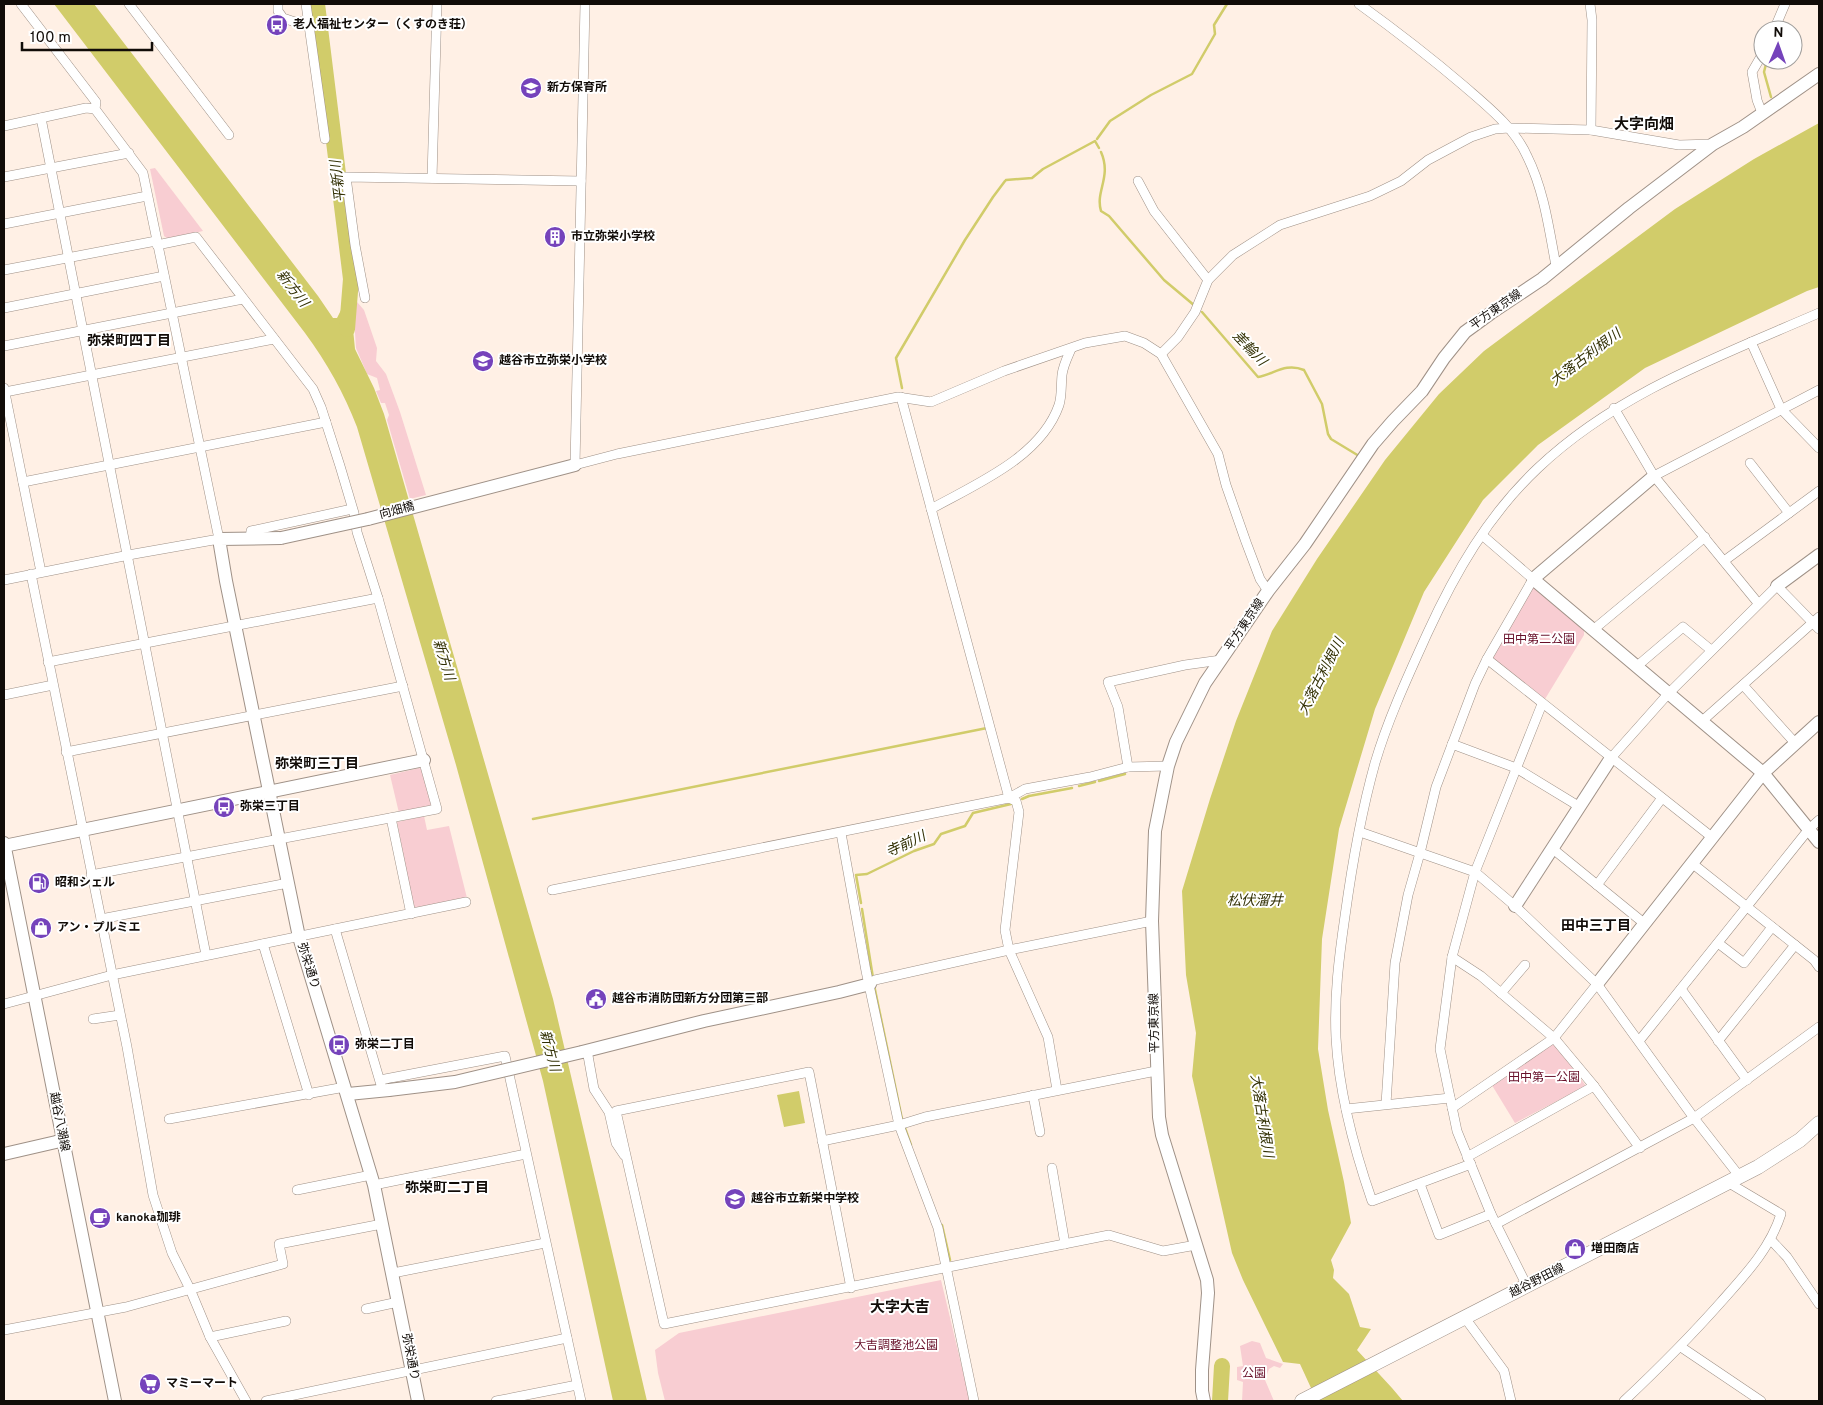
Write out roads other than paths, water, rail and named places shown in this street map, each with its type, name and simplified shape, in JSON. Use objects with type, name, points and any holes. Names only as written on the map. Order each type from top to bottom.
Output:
[{"type":"main road","name":"越谷野田線","points":[[1307,1398],[1735,1180],[1776,1157],[1818,1125]]},
{"type":"street","points":[[21,4],[96,102],[95,109]]},
{"type":"street","points":[[129,4],[229,135]]},
{"type":"street","points":[[278,4],[278,11],[283,18],[295,22],[309,21]]},
{"type":"street","points":[[306,4],[325,139]]},
{"type":"street","points":[[432,178],[437,4]]},
{"type":"street","points":[[585,4],[575,465],[617,454],[901,397],[931,402],[1004,371],[1085,343],[1125,336],[1144,343],[1161,354],[1218,454],[1226,485],[1246,542],[1260,578],[1268,591]]},
{"type":"street","points":[[1359,4],[1421,49],[1485,104],[1509,128],[1527,154],[1539,183],[1556,266]]},
{"type":"street","points":[[1590,4],[1592,40],[1590,130]]},
{"type":"street","points":[[1778,20],[1785,4]]},
{"type":"street","points":[[1753,70],[1757,100],[1762,113]]},
{"type":"street","name":"平方東京線","points":[[1203,1400],[1202,1370],[1208,1286],[1162,1135],[1156,1071],[1152,921],[1154,831],[1168,766],[1189,712],[1205,683],[1268,591],[1305,544],[1373,444],[1392,421],[1422,391],[1454,344],[1465,332],[1542,279],[1556,266],[1713,144],[1743,127],[1819,74]]},
{"type":"street","points":[[4,126],[86,108],[95,109],[143,173],[219,539],[127,555],[4,580]]},
{"type":"street","points":[[41,118],[206,955]]},
{"type":"street","points":[[1161,354],[1178,337],[1195,312],[1208,280],[1233,255],[1280,225],[1370,196],[1401,181],[1428,160],[1471,137],[1509,128],[1590,130],[1679,145],[1713,144]]},
{"type":"street","points":[[4,177],[129,152]]},
{"type":"street","points":[[365,298],[355,245],[346,178],[581,181]]},
{"type":"street","points":[[1138,181],[1154,211],[1208,280]]},
{"type":"street","points":[[4,224],[147,196]]},
{"type":"street","points":[[4,270],[196,237],[313,389],[326,422],[352,509],[437,808],[92,875]]},
{"type":"street","points":[[4,308],[164,276]]},
{"type":"street","points":[[4,346],[243,299]]},
{"type":"street","points":[[1594,1086],[1469,1161],[1420,1184],[1372,1201],[1356,1156],[1346,1109],[1336,1040],[1336,990],[1350,874],[1376,762],[1405,681],[1445,594],[1462,563],[1492,518],[1536,469],[1575,436],[1614,408],[1673,376],[1819,313]]},
{"type":"street","points":[[41,572],[23,482],[8,425],[4,390],[180,358],[274,338]]},
{"type":"street","points":[[1751,342],[1781,409],[1819,448]]},
{"type":"street","points":[[931,509],[1010,466],[1036,440],[1053,419],[1060,403],[1062,373],[1071,349]]},
{"type":"street","points":[[1386,1104],[1395,963],[1408,895],[1436,787],[1472,692],[1487,659],[1532,579],[1654,476],[1819,390]]},
{"type":"street","points":[[901,397],[1009,798],[1016,802],[1019,812],[1005,930],[1009,950],[1048,1037],[1056,1090]]},
{"type":"street","points":[[1614,408],[1654,476],[1758,603]]},
{"type":"street","points":[[23,482],[326,422]]},
{"type":"street","points":[[1750,463],[1790,513]]},
{"type":"street","name":"向畑橋","points":[[219,539],[281,538],[368,519],[575,465]]},
{"type":"street","points":[[1724,561],[1819,491]]},
{"type":"street","points":[[250,540],[251,531],[352,509]]},
{"type":"street","points":[[1482,535],[1763,773],[1819,842]]},
{"type":"street","points":[[1593,630],[1705,538]]},
{"type":"street","name":"弥栄通り","points":[[219,539],[299,936],[373,1180],[418,1401]]},
{"type":"street","points":[[1515,906],[1611,758],[1668,694],[1758,603],[1777,586],[1819,555]]},
{"type":"street","points":[[31,574],[120,1015],[153,1195],[172,1253],[190,1289],[210,1337],[246,1401]]},
{"type":"street","points":[[1702,722],[1817,623],[1777,586]]},
{"type":"street","points":[[48,662],[378,598]]},
{"type":"street","points":[[1636,667],[1683,627],[1711,650]]},
{"type":"street","points":[[1487,659],[1713,838]]},
{"type":"street","points":[[1128,767],[1118,707],[1108,682],[1185,665],[1221,660]]},
{"type":"street","points":[[4,695],[53,685]]},
{"type":"street","points":[[1743,685],[1796,744]]},
{"type":"street","points":[[66,752],[403,686]]},
{"type":"street","points":[[1527,1286],[1491,1214],[1457,1131],[1440,1048],[1452,957],[1475,872],[1542,704]]},
{"type":"street","points":[[1452,1108],[1554,1038],[1763,773],[1819,722]]},
{"type":"street","points":[[1452,744],[1516,768],[1580,807]]},
{"type":"street","points":[[4,845],[424,760]]},
{"type":"street","points":[[552,890],[1009,798],[1025,789],[1090,777],[1128,767],[1168,766]]},
{"type":"street","points":[[1597,885],[1662,798]]},
{"type":"street","points":[[391,818],[411,914]]},
{"type":"street","points":[[1639,1041],[1809,829],[1819,820]]},
{"type":"street","points":[[1360,832],[1475,872],[1515,906],[1597,984],[1694,1118],[1735,1180],[1781,1214],[1771,1240],[1732,1290],[1681,1347],[1624,1401]]},
{"type":"street","points":[[841,833],[899,1125],[938,1228],[974,1401]]},
{"type":"street","name":"越谷八潮線","points":[[4,845],[116,1401]]},
{"type":"street","points":[[1552,849],[1645,924]]},
{"type":"street","points":[[1693,864],[1814,960],[1819,968]]},
{"type":"street","points":[[100,920],[288,883]]},
{"type":"street","points":[[4,1004],[112,975],[466,902]]},
{"type":"street","points":[[169,1120],[309,1095],[455,1082],[704,1021],[870,984],[875,980],[1152,921]]},
{"type":"street","points":[[1718,942],[1744,963],[1772,927]]},
{"type":"street","points":[[335,929],[384,1087]]},
{"type":"street","points":[[264,944],[309,1095]]},
{"type":"street","points":[[1718,1041],[1795,945]]},
{"type":"street","points":[[1452,957],[1481,976],[1554,1038],[1594,1086],[1640,1148]]},
{"type":"street","points":[[1501,993],[1525,965]]},
{"type":"street","points":[[1681,989],[1747,1080]]},
{"type":"street","points":[[93,1019],[120,1015]]},
{"type":"street","points":[[1496,1224],[1694,1118],[1819,1028]]},
{"type":"street","points":[[585,1051],[594,1089],[608,1112],[616,1143],[627,1160]]},
{"type":"street","points":[[384,1087],[505,1056],[581,1401]]},
{"type":"street","points":[[822,1141],[899,1125],[924,1117],[1156,1071]]},
{"type":"street","points":[[851,1288],[809,1072],[616,1111],[664,1324],[851,1288],[1109,1235],[1163,1251],[1196,1245]]},
{"type":"street","points":[[1033,1095],[1040,1132]]},
{"type":"street","points":[[1346,1109],[1450,1098]]},
{"type":"street","points":[[4,1154],[62,1139]]},
{"type":"street","points":[[298,1190],[373,1180],[526,1154]]},
{"type":"street","points":[[1052,1168],[1065,1244]]},
{"type":"street","points":[[1420,1184],[1438,1235],[1491,1214]]},
{"type":"street","points":[[4,1330],[126,1307],[283,1264],[279,1244],[382,1224]]},
{"type":"street","points":[[1771,1240],[1787,1257],[1819,1304]]},
{"type":"street","points":[[393,1273],[545,1243]]},
{"type":"street","points":[[366,1309],[398,1302]]},
{"type":"street","points":[[1465,1318],[1504,1372],[1511,1401]]},
{"type":"street","points":[[210,1337],[286,1321]]},
{"type":"street","points":[[266,1401],[567,1338]]},
{"type":"street","points":[[1681,1347],[1761,1401]]},
{"type":"street","points":[[496,1401],[577,1385]]},
{"type":"water","name":"新方川","points":[[54,4],[94,4],[333,318],[337,318],[342,308],[351,309],[355,349],[384,414],[553,999],[647,1401],[613,1401],[543,1081],[456,765],[352,414],[334,378],[305,333]]},
{"type":"water","name":"松伏溜井","points":[[1819,123],[1819,287],[1645,368],[1538,445],[1483,500],[1424,592],[1375,709],[1339,829],[1322,939],[1318,1049],[1328,1110],[1351,1223],[1331,1260],[1334,1270],[1333,1278],[1349,1294],[1360,1327],[1371,1329],[1357,1350],[1403,1401],[1317,1401],[1300,1364],[1283,1362],[1232,1253],[1192,1076],[1196,1033],[1186,975],[1182,891],[1236,721],[1272,631],[1317,559],[1385,460],[1439,394],[1484,351],[1675,209],[1754,159]]},
{"type":"water","points":[[799,1091],[805,1123],[784,1127],[777,1095]]},
{"type":"waterway","name":"平新川","points":[[317,4],[351,279],[347,329]]},
{"type":"waterway","points":[[1097,139],[1110,121],[1151,95],[1192,74],[1215,34],[1214,25],[1227,4]]},
{"type":"waterway","points":[[1764,70],[1771,97]]},
{"type":"waterway","name":"差輪川","points":[[1006,180],[1032,178],[1043,169],[1095,141],[1099,148]]},
{"type":"waterway","name":"差輪川","points":[[1101,152],[1105,169],[1100,197],[1101,211],[1109,216],[1164,280],[1195,306]]},
{"type":"waterway","name":"差輪川","points":[[902,388],[896,358],[965,240],[1005,181]]},
{"type":"waterway","name":"差輪川","points":[[1202,312],[1258,377],[1291,367],[1304,370],[1322,404],[1328,434],[1331,439],[1359,456]]},
{"type":"waterway","points":[[533,819],[987,728]]},
{"type":"waterway","name":"寺前川","points":[[1099,781],[1125,774]]},
{"type":"waterway","name":"寺前川","points":[[1079,786],[1095,782]]},
{"type":"waterway","name":"寺前川","points":[[1022,799],[1072,788]]},
{"type":"waterway","name":"寺前川","points":[[861,903],[856,875],[867,874],[914,851],[934,844],[941,834],[965,826],[973,813],[1011,804]]},
{"type":"waterway","name":"寺前川","points":[[862,909],[873,978]]},
{"type":"waterway","name":"寺前川","points":[[874,985],[902,1119]]},
{"type":"waterway","name":"寺前川","points":[[905,1128],[911,1145]]},
{"type":"waterway","name":"寺前川","points":[[942,1225],[950,1260]]},
{"type":"waterway","points":[[1220,1401],[1222,1366]]},
{"type":"place","name":"老人福祉センター（くすのき荘）","points":[[277,25]]},
{"type":"place","name":"新方保育所","points":[[531,88]]},
{"type":"place","name":"市立弥栄小学校","points":[[555,237]]},
{"type":"place","name":"越谷市立弥栄小学校","points":[[483,361]]},
{"type":"place","name":"弥栄三丁目","points":[[224,807]]},
{"type":"place","name":"昭和シェル","points":[[39,883]]},
{"type":"place","name":"アン・プルミエ","points":[[41,928]]},
{"type":"place","name":"越谷市消防団新方分団第三部","points":[[596,999]]},
{"type":"place","name":"弥栄二丁目","points":[[339,1045]]},
{"type":"place","name":"越谷市立新栄中学校","points":[[735,1199]]},
{"type":"place","name":"kanoka珈琲","points":[[100,1218]]},
{"type":"place","name":"増田商店","points":[[1575,1249]]},
{"type":"place","name":"マミーマート","points":[[150,1384]]},
{"type":"district","name":"大字向畑","points":[[1644,125]]},
{"type":"district","name":"弥栄町四丁目","points":[[129,341]]},
{"type":"district","name":"弥栄町三丁目","points":[[317,764]]},
{"type":"district","name":"田中三丁目","points":[[1596,926]]},
{"type":"district","name":"弥栄町二丁目","points":[[447,1188]]},
{"type":"district","name":"大字大吉","points":[[900,1308]]},
{"type":"water label","name":"大落古利根川","points":[[1586,358]]},
{"type":"water label","name":"大落古利根川","points":[[1322,677]]},
{"type":"water label","name":"大落古利根川","points":[[1261,1116]]},
{"type":"park label","name":"田中第二公園","points":[[1539,640]]},
{"type":"park label","name":"田中第一公園","points":[[1544,1078]]},
{"type":"park label","name":"大吉調整池公園","points":[[896,1346]]},
{"type":"park label","name":"公園","points":[[1254,1374]]}]
